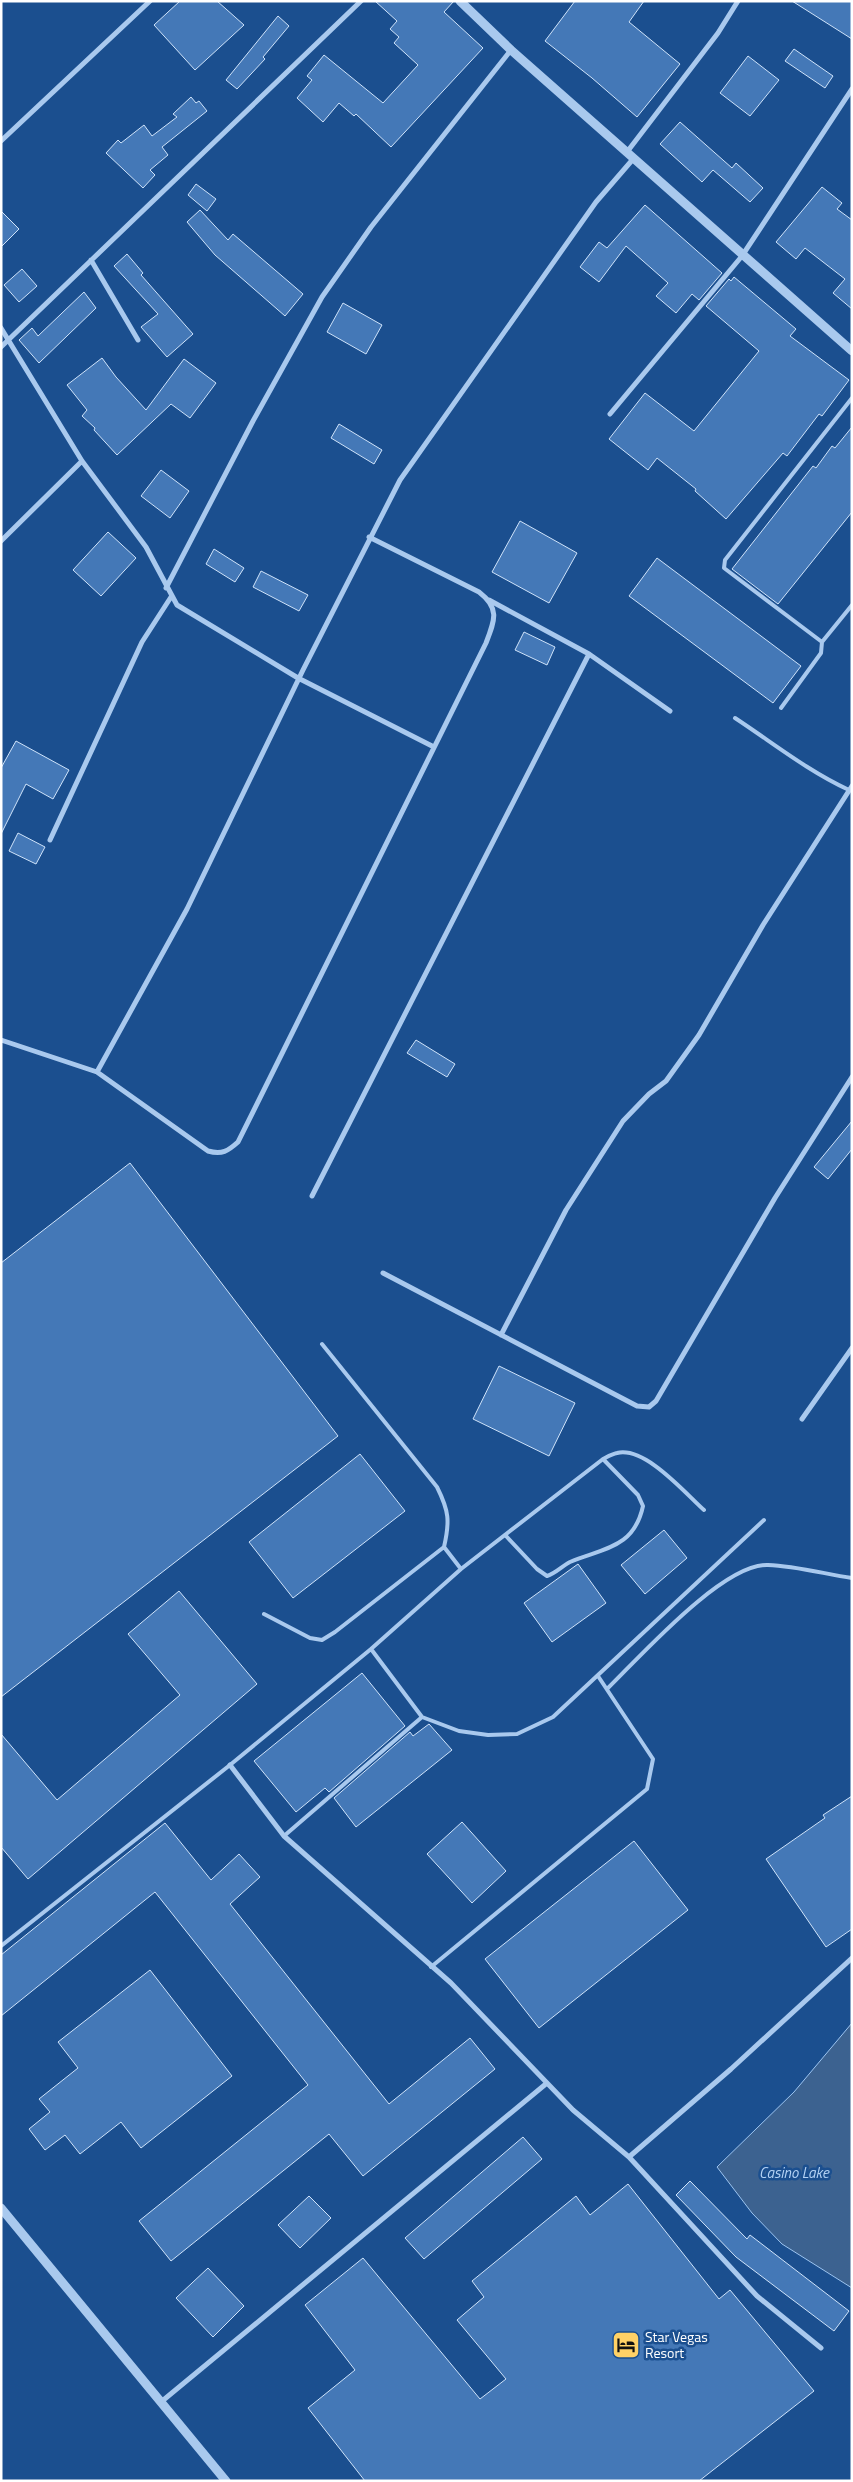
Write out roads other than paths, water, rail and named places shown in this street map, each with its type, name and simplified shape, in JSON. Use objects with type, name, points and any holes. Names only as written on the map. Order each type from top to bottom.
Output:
[{"type":"street","points":[[1,141],[150,1]]},
{"type":"street","points":[[1,347],[360,1]]},
{"type":"street","points":[[460,1],[511,50],[742,256],[852,350]]},
{"type":"street","points":[[627,152],[718,33],[738,1]]},
{"type":"street","points":[[166,588],[253,421],[322,297],[371,227],[511,50]]},
{"type":"street","points":[[610,414],[742,256],[852,89]]},
{"type":"street","points":[[96,1072],[187,909],[298,678],[400,480],[596,202],[634,158]]},
{"type":"street","points":[[91,260],[138,340]]},
{"type":"street","points":[[1,328],[82,461],[146,547],[166,588],[177,605],[192,616],[298,678],[434,747]]},
{"type":"street","points":[[1,541],[82,461]]},
{"type":"street","points":[[369,537],[479,592],[489,600],[589,654],[670,711]]},
{"type":"street","points":[[50,840],[142,642],[171,597]]},
{"type":"street","points":[[1,1040],[96,1072],[208,1151],[216,1153],[226,1152],[238,1142],[490,631],[494,612],[489,600]]},
{"type":"street","points":[[312,1196],[589,654]]},
{"type":"street","points":[[501,1335],[566,1210],[623,1121],[649,1094],[666,1081],[699,1035],[764,925],[850,788]]},
{"type":"street","points":[[382,1273],[637,1406],[649,1407],[656,1402],[775,1198],[852,1076]]},
{"type":"street","points":[[802,1419],[852,1348]]},
{"type":"street","points":[[230,1765],[284,1836],[451,1983],[573,2110],[630,2157],[757,2296],[820,2348]]},
{"type":"street","points":[[630,2157],[731,2069],[852,1958]]},
{"type":"street","points":[[161,2402],[547,2083]]},
{"type":"street","points":[[1,2208],[226,2481]]},
{"type":"lane","points":[[822,642],[724,568],[725,560],[852,398]]},
{"type":"lane","points":[[780,708],[821,653],[822,642],[852,605]]},
{"type":"lane","points":[[735,718],[786,751],[818,776],[850,788]]},
{"type":"lane","points":[[264,1614],[310,1638],[322,1640],[335,1632],[444,1547],[448,1529],[448,1509],[437,1487],[322,1344]]},
{"type":"lane","points":[[1,1946],[230,1765],[371,1649],[461,1569],[603,1459],[619,1452],[644,1457],[657,1466],[704,1510]]},
{"type":"lane","points":[[506,1536],[546,1576],[569,1563],[598,1554],[624,1539],[640,1523],[643,1506],[638,1495],[603,1459]]},
{"type":"lane","points":[[371,1649],[422,1717],[459,1731],[488,1735],[517,1734],[553,1717],[764,1520]]},
{"type":"lane","points":[[444,1547],[461,1569]]},
{"type":"lane","points":[[607,1689],[684,1613],[738,1573],[767,1565],[852,1578]]},
{"type":"lane","points":[[431,1967],[647,1789],[654,1759],[598,1676]]},
{"type":"lane","points":[[284,1836],[422,1717]]},
{"type":"water","name":"Casino Lake","points":[[852,2023],[852,2288],[782,2244],[752,2213],[717,2167],[794,2092]]},
{"type":"place","name":"Star Vegas Resort","points":[[626,2345]]}]
